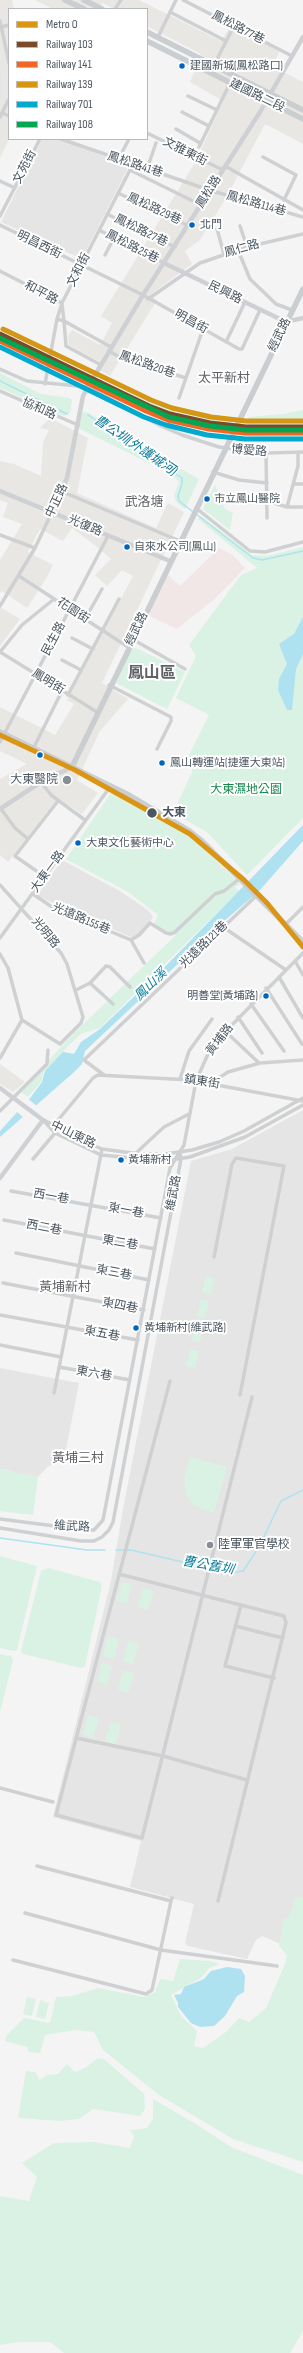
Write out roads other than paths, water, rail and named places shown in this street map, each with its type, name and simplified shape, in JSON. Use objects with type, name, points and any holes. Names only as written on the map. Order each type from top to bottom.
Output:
[{"type":"main road","points":[[66,0],[82,8]]},
{"type":"main road","points":[[84,0],[100,8]]},
{"type":"main road","name":"建國路二段","points":[[148,32],[303,110]]},
{"type":"main road","name":"建國路二段","points":[[148,42],[303,119]]},
{"type":"main road","name":"經武路","points":[[72,766],[109,685],[303,289]]},
{"type":"main road","points":[[2,733],[33,749],[72,766],[188,830],[202,841],[303,942]]},
{"type":"street","points":[[158,37],[176,0]]},
{"type":"street","name":"鳳松路77巷","points":[[183,0],[292,56]]},
{"type":"street","points":[[170,12],[226,41]]},
{"type":"street","points":[[0,21],[8,56]]},
{"type":"street","points":[[1,27],[8,25]]},
{"type":"street","points":[[214,65],[234,26]]},
{"type":"street","name":"鳳松路","points":[[100,365],[143,295],[189,226],[209,190],[267,101],[303,37]]},
{"type":"street","points":[[176,129],[200,145],[230,83]]},
{"type":"street","points":[[188,96],[217,110]]},
{"type":"street","points":[[1,115],[8,101]]},
{"type":"street","points":[[182,112],[209,126]]},
{"type":"street","name":"文雅東街","points":[[148,133],[224,168],[303,210]]},
{"type":"street","name":"文苑街","points":[[0,216],[39,140]]},
{"type":"street","name":"鳳松路41巷","points":[[64,140],[118,160],[209,190]]},
{"type":"street","points":[[118,160],[128,140]]},
{"type":"street","points":[[147,169],[156,143]]},
{"type":"street","points":[[263,157],[296,175],[284,200]]},
{"type":"street","name":"文和街","points":[[45,384],[57,319],[62,303],[133,164]]},
{"type":"street","points":[[130,170],[201,205]]},
{"type":"street","points":[[0,181],[15,188]]},
{"type":"street","name":"鳳松路114巷","points":[[209,190],[303,217]]},
{"type":"street","name":"鳳松路29巷","points":[[118,193],[189,226]]},
{"type":"street","name":"鳳松路27巷","points":[[107,214],[175,248]]},
{"type":"street","name":"明昌西街","points":[[0,225],[143,295]]},
{"type":"street","points":[[240,226],[247,247]]},
{"type":"street","points":[[217,229],[224,254]]},
{"type":"street","name":"鳳松路25巷","points":[[99,230],[164,263]]},
{"type":"street","name":"鳳仁路","points":[[148,299],[200,262],[247,247],[303,234]]},
{"type":"street","points":[[105,255],[114,238]]},
{"type":"street","points":[[238,250],[250,279],[276,304],[292,310]]},
{"type":"street","name":"民興路","points":[[164,263],[286,322]]},
{"type":"street","name":"和平路","points":[[0,272],[62,303],[64,321],[110,349]]},
{"type":"street","name":"明昌街","points":[[143,295],[239,349],[242,349],[260,310]]},
{"type":"street","points":[[226,342],[245,302]]},
{"type":"street","points":[[286,322],[303,318]]},
{"type":"street","points":[[57,319],[64,321],[66,346],[100,365]]},
{"type":"street","points":[[179,398],[203,329]]},
{"type":"street","name":"鳳松路20巷","points":[[110,349],[121,358],[186,378]]},
{"type":"street","name":"中正路","points":[[0,606],[35,548],[63,492],[84,396],[100,365]]},
{"type":"street","points":[[0,369],[27,381],[45,384],[88,387]]},
{"type":"street","name":"博愛路","points":[[88,387],[182,435],[224,448],[266,452],[303,452]]},
{"type":"street","name":"協和路","points":[[0,391],[78,425]]},
{"type":"street","points":[[266,452],[267,518]]},
{"type":"street","points":[[287,507],[298,466],[298,452]]},
{"type":"street","points":[[213,472],[239,480],[267,483]]},
{"type":"street","points":[[294,484],[303,484]]},
{"type":"street","name":"光復路","points":[[0,491],[170,561]]},
{"type":"street","points":[[63,492],[180,541]]},
{"type":"street","points":[[229,501],[267,501],[287,507],[303,507]]},
{"type":"street","points":[[195,512],[250,551],[265,552],[303,542]]},
{"type":"street","points":[[0,535],[35,548]]},
{"type":"street","name":"民生路","points":[[0,742],[2,733],[108,536]]},
{"type":"street","name":"花園街","points":[[19,576],[128,646]]},
{"type":"street","points":[[85,619],[102,589]]},
{"type":"street","points":[[0,652],[22,625],[54,599]]},
{"type":"street","points":[[68,695],[119,599]]},
{"type":"street","points":[[72,638],[93,648]]},
{"type":"street","points":[[132,639],[185,669]]},
{"type":"street","name":"鳳明街","points":[[0,652],[97,712]]},
{"type":"street","points":[[62,660],[81,670]]},
{"type":"street","points":[[109,685],[171,718],[171,721],[156,750]]},
{"type":"street","points":[[33,749],[62,691]]},
{"type":"street","points":[[28,839],[15,828],[1,809],[41,782],[72,766]]},
{"type":"street","points":[[41,782],[50,795],[85,820]]},
{"type":"street","name":"大東一路","points":[[0,938],[110,787]]},
{"type":"street","points":[[45,877],[15,856],[58,801]]},
{"type":"street","points":[[144,963],[131,940],[139,935],[150,923],[166,933],[171,934],[175,932],[215,894],[224,891],[241,881]]},
{"type":"street","name":"光明路","points":[[0,885],[23,908],[61,952],[76,990],[83,1017],[81,1023],[60,1044],[22,1020]]},
{"type":"street","name":"光遠路155巷","points":[[33,894],[52,907],[131,940]]},
{"type":"street","name":"光遠路121巷","points":[[104,1075],[84,1060],[255,895]]},
{"type":"street","points":[[286,924],[303,907]]},
{"type":"street","points":[[223,927],[286,970]]},
{"type":"street","name":"黃埔路","points":[[180,1152],[196,1081],[208,1054],[225,1031],[238,1017],[303,953]]},
{"type":"street","points":[[0,954],[8,968],[22,1020],[0,1058]]},
{"type":"street","points":[[295,961],[303,975]]},
{"type":"street","points":[[76,990],[90,983],[104,967],[108,966],[130,987]]},
{"type":"street","points":[[279,977],[303,1018]]},
{"type":"street","points":[[90,983],[113,1004]]},
{"type":"street","points":[[266,988],[302,1044]]},
{"type":"street","points":[[251,1004],[284,1051]]},
{"type":"street","points":[[238,1017],[262,1053]]},
{"type":"street","points":[[180,1079],[190,1051],[212,1020]]},
{"type":"street","points":[[225,1031],[260,1063]]},
{"type":"street","points":[[0,1111],[15,1098],[47,1064],[48,1050]]},
{"type":"street","points":[[211,1083],[228,1072],[260,1063],[303,1060]]},
{"type":"street","points":[[51,1129],[93,1078],[104,1075]]},
{"type":"street","name":"鎮東街","points":[[104,1075],[196,1081],[303,1101]]},
{"type":"street","points":[[0,1088],[42,1120],[0,1178]]},
{"type":"street","name":"中山東路","points":[[42,1120],[54,1124],[74,1137],[102,1149],[136,1154],[180,1152],[219,1142],[238,1134],[303,1098]]},
{"type":"street","name":"中山東路","points":[[42,1120],[55,1133],[101,1155],[172,1160],[181,1159],[245,1138],[303,1105]]},
{"type":"street","points":[[136,1154],[164,1127],[189,1114]]},
{"type":"street","points":[[33,1159],[55,1133]]},
{"type":"street","points":[[54,1393],[102,1149]]},
{"type":"street","name":"維武路","points":[[0,1528],[81,1541],[94,1540],[102,1537],[109,1530],[113,1522],[181,1159],[180,1152]]},
{"type":"street","name":"維武路","points":[[0,1519],[86,1530],[94,1530],[100,1525],[107,1507],[172,1160],[180,1152]]},
{"type":"street","points":[[214,1257],[232,1164],[236,1158],[284,1166],[240,1395]]},
{"type":"street","name":"西一巷","points":[[11,1191],[91,1204]]},
{"type":"street","name":"東一巷","points":[[91,1204],[161,1218]]},
{"type":"street","name":"西二巷","points":[[4,1220],[84,1236]]},
{"type":"street","name":"東二巷","points":[[84,1236],[155,1249]]},
{"type":"street","name":"東三巷","points":[[16,1253],[149,1280]]},
{"type":"street","name":"東四巷","points":[[3,1283],[144,1310]]},
{"type":"street","name":"東五巷","points":[[0,1314],[138,1340]]},
{"type":"street","points":[[0,1345],[61,1357]]},
{"type":"street","name":"東六巷","points":[[59,1367],[130,1380]]},
{"type":"street","points":[[170,1381],[56,1815],[142,1838],[252,1397]]},
{"type":"street","points":[[119,1574],[284,1616],[286,1623],[274,1678],[247,1780],[218,1901]]},
{"type":"street","points":[[240,1605],[225,1666],[274,1678]]},
{"type":"street","points":[[235,1626],[283,1638]]},
{"type":"street","points":[[76,1738],[162,1756],[247,1780]]},
{"type":"street","points":[[0,1788],[53,1802]]},
{"type":"street","points":[[13,1960],[146,1994],[152,1990],[171,1900],[37,1866]]},
{"type":"street","points":[[25,1913],[161,1950],[277,1966]]},
{"type":"water","points":[[303,617],[303,654],[296,669],[292,710],[287,710],[278,690],[279,679],[287,664],[279,644],[294,634]]},
{"type":"water","name":"鳳山溪","points":[[303,825],[303,841],[260,890],[215,929],[85,1051],[82,1064],[73,1073],[0,1137],[0,1131],[31,1097],[42,1082],[45,1071],[63,1052],[74,1054],[81,1042],[100,1029],[157,975]]},
{"type":"water","points":[[227,1967],[241,1969],[245,1976],[244,1992],[237,1996],[225,2016],[214,2026],[200,2027],[191,2023],[178,2007],[178,2003],[174,1995],[181,1994],[184,1987],[204,1979],[211,1971]]},
{"type":"waterway","name":"曹公圳(外護城河)","points":[[0,381],[67,414]]},
{"type":"waterway","name":"曹公圳(外護城河)","points":[[88,415],[182,478],[182,484],[178,496],[179,501],[253,558],[262,560],[303,551]]},
{"type":"waterway","name":"曹公舊圳","points":[[116,1550],[131,1550],[230,1573],[243,1571],[259,1547],[281,1501],[303,1490]]},
{"type":"waterway","name":"曹公舊圳","points":[[0,1538],[87,1550],[105,1550]]},
{"type":"metro line","name":"O","points":[[0,735],[75,770],[190,834],[244,880],[267,903],[303,947]]},
{"type":"rail line","name":"139","points":[[3,329],[151,400],[172,408],[211,417],[246,421],[303,421]]},
{"type":"rail line","name":"103","points":[[0,334],[149,406],[170,414],[210,423],[246,427],[303,427]]},
{"type":"rail line","name":"108","points":[[0,338],[169,417],[210,426],[245,430],[303,430]]},
{"type":"rail line","name":"141","points":[[0,341],[146,411],[168,420],[209,429],[245,433],[303,433]]},
{"type":"rail line","name":"701","points":[[0,347],[144,417],[166,425],[207,435],[245,439],[303,439]]},
{"type":"place","name":"建國新城(鳳松路口)","points":[[182,66]]},
{"type":"place","name":"北門","points":[[192,225]]},
{"type":"place","name":"市立鳳山醫院","points":[[207,499]]},
{"type":"place","name":"自來水公司(鳳山)","points":[[127,547]]},
{"type":"place","name":"鳳山轉運站(捷運大東站)","points":[[162,763]]},
{"type":"place","name":"大東醫院","points":[[67,780]]},
{"type":"place","name":"大東","points":[[152,813]]},
{"type":"place","name":"大東文化藝術中心","points":[[78,843]]},
{"type":"place","name":"明善堂(黃埔路)","points":[[266,996]]},
{"type":"place","name":"黃埔新村","points":[[121,1160]]},
{"type":"place","name":"黃埔新村(維武路)","points":[[136,1328]]},
{"type":"place","name":"陸軍軍官學校","points":[[210,1545]]},
{"type":"district","name":"太平新村","points":[[224,379]]},
{"type":"district","name":"武洛塘","points":[[144,503]]},
{"type":"district","name":"鳳山區","points":[[152,674]]},
{"type":"district","name":"黃埔新村","points":[[65,1288]]},
{"type":"district","name":"黃埔三村","points":[[78,1459]]},
{"type":"park label","name":"大東濕地公園","points":[[246,790]]}]
